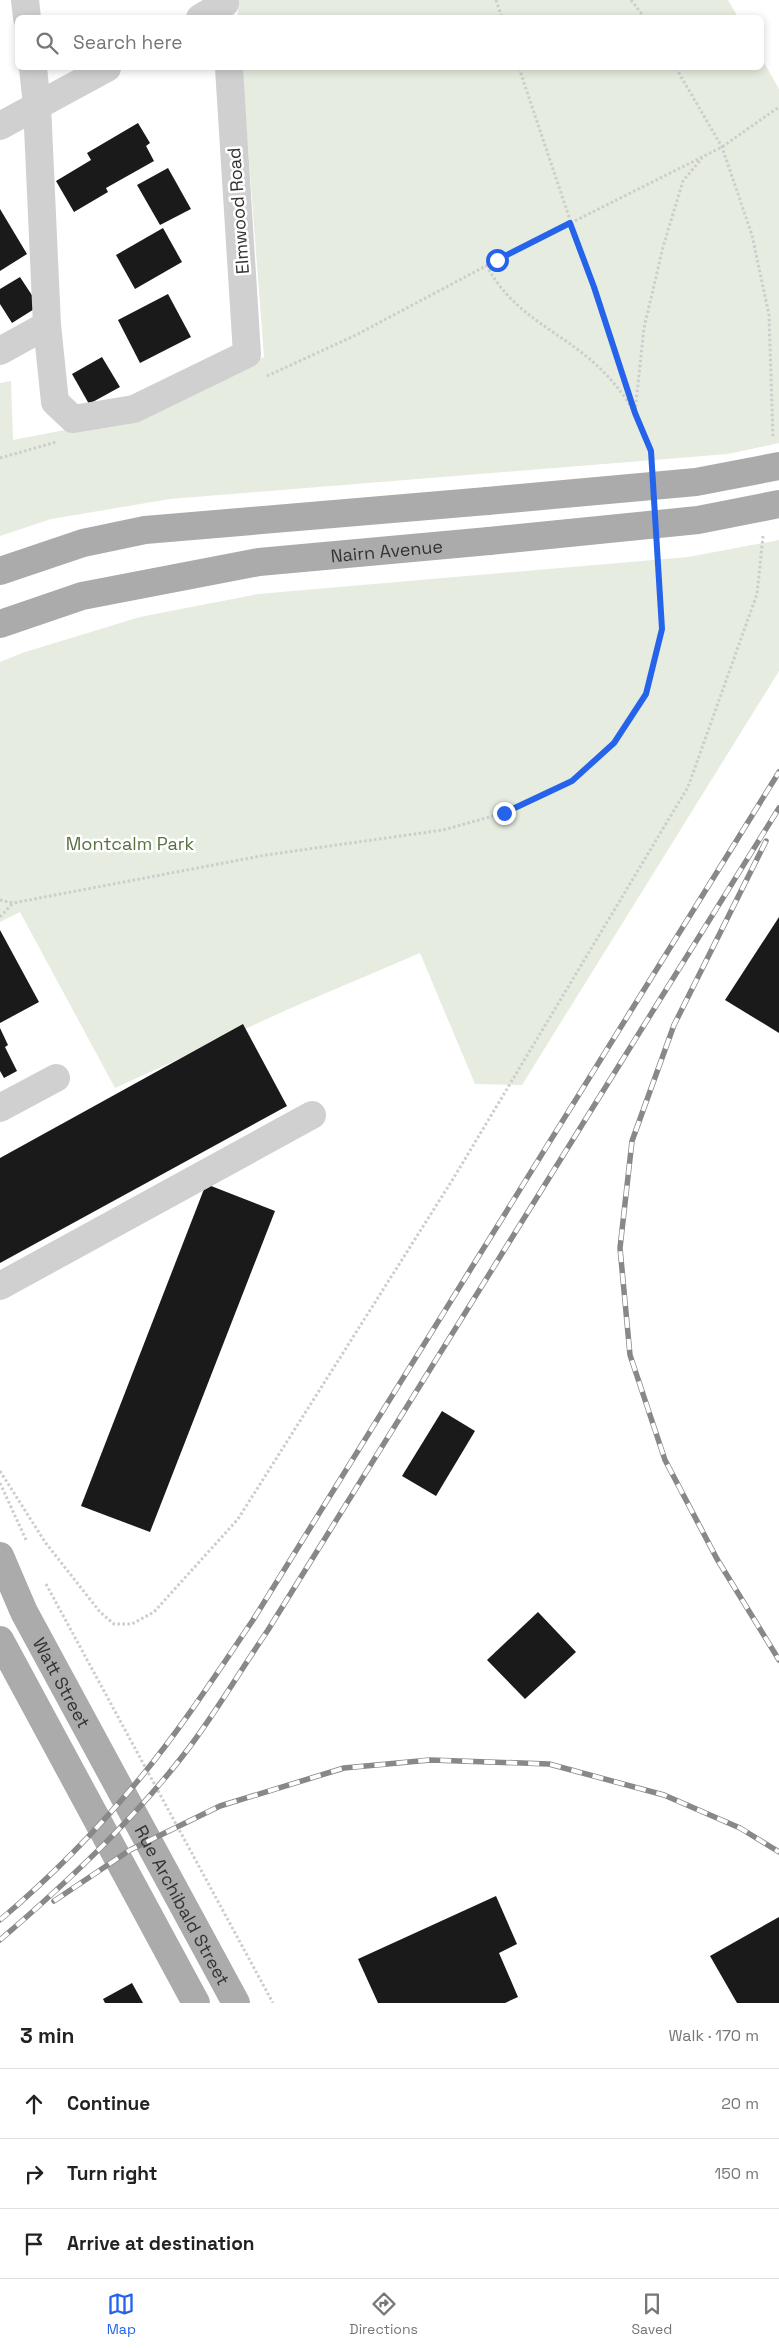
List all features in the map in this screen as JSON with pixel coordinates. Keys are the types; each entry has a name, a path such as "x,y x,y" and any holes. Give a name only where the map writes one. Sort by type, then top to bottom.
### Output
{"main road":[{"path":"0,571 83,543 145,530 696,482 776,456"},
{"name":"Nairn Avenue","path":"0,624 82,596 259,562 698,520 779,504"},
{"name":"Watt Street","path":"0,1556 24,1612 129,1806"},
{"name":"Watt Street","path":"0,1640 103,1831"},
{"name":"Rue Archibald Street","path":"129,1806 236,2003"},
{"name":"Rue Archibald Street","path":"103,1831 196,2003"}],"street":[{"path":"25,0 27,15"},
{"path":"207,15 226,7"},
{"path":"0,350 47,325 37,106 33,70"},
{"path":"0,126 103,70"},
{"name":"Elmwood Road","path":"47,325 55,402 73,418 134,409 247,354 230,70"},
{"path":"0,1108 56,1078"},
{"path":"0,1286 312,1115"}],"path":[{"path":"496,0 501,15"},
{"path":"631,0 643,15"},
{"path":"519,70 570,223 594,287 635,413 651,451 652,461"},
{"path":"677,70 722,147 752,235 769,315 776,456"},
{"path":"497,260 722,147 779,107"},
{"path":"635,413 644,328 662,247 683,181 704,156"},
{"path":"486,265 509,300 596,364 611,380 635,413"},
{"path":"0,1471 21,1501 45,1542 100,1612 114,1624 132,1624 154,1612 238,1520 453,1179 688,786 758,594 763,534"},
{"path":"0,900 13,903 266,855 443,830 504,813 572,781 614,743 646,694 662,629 657,550"},
{"path":"0,917 13,903"},
{"path":"0,1484 28,1544"},
{"path":"44,1579 273,2003"}],"green space":[{"path":"237,0 728,0 737,15 238,15"},
{"path":"764,63 779,89 779,443 728,454 170,499 51,519 0,536 0,383 11,381 13,440 132,417 264,357 242,70 764,70"},
{"name":"Montcalm Park","path":"779,540 779,671 522,1085 475,1084 420,953 291,1008 115,1088 20,912 0,922 0,662 25,652 140,617 258,594 688,557"}],"building":[{"path":"138,123 150,143 146,146 154,161 106,188 108,192 74,212 56,181 91,160 87,153"},
{"path":"168,168 191,209 160,225 137,185"},
{"path":"0,209 27,254 0,271"},
{"path":"163,228 182,262 135,289 116,255"},
{"path":"20,277 39,306 12,323 0,304 0,289"},
{"path":"168,294 191,337 140,363 118,320"},
{"path":"102,357 120,387 89,404 72,374"},
{"path":"779,917 779,1033 725,1000"},
{"path":"0,930 39,1002 0,1023"},
{"path":"243,1024 287,1106 0,1263 0,1158"},
{"path":"0,1028 8,1045 5,1047 17,1071 4,1078 0,1071"},
{"path":"206,1184 275,1211 150,1532 81,1506"},
{"path":"442,1411 475,1431 436,1496 402,1476"},
{"path":"538,1612 576,1652 525,1699 487,1660"},
{"path":"496,1896 517,1944 499,1953 518,1997 505,2003 378,2003 358,1959"},
{"path":"779,1917 779,2003 737,2003 710,1956"},
{"path":"132,1983 143,2003 105,2003 103,1999"}],"railway":[{"path":"0,1920 56,1869 125,1796 171,1739 199,1700 253,1620 779,772"},
{"path":"0,1940 49,1897 120,1828 164,1779 207,1723 268,1630 779,808"},
{"path":"766,841 674,1025 632,1141 620,1248 630,1355 665,1460 717,1559 779,1660"},
{"path":"54,1901 130,1850 220,1806 344,1768 430,1760 549,1764 664,1795 740,1828 779,1852"}],"route":[{"path":"497,260 570,223 594,287 635,413 651,451 662,629 646,694 614,743 572,781 504,813"}]}
